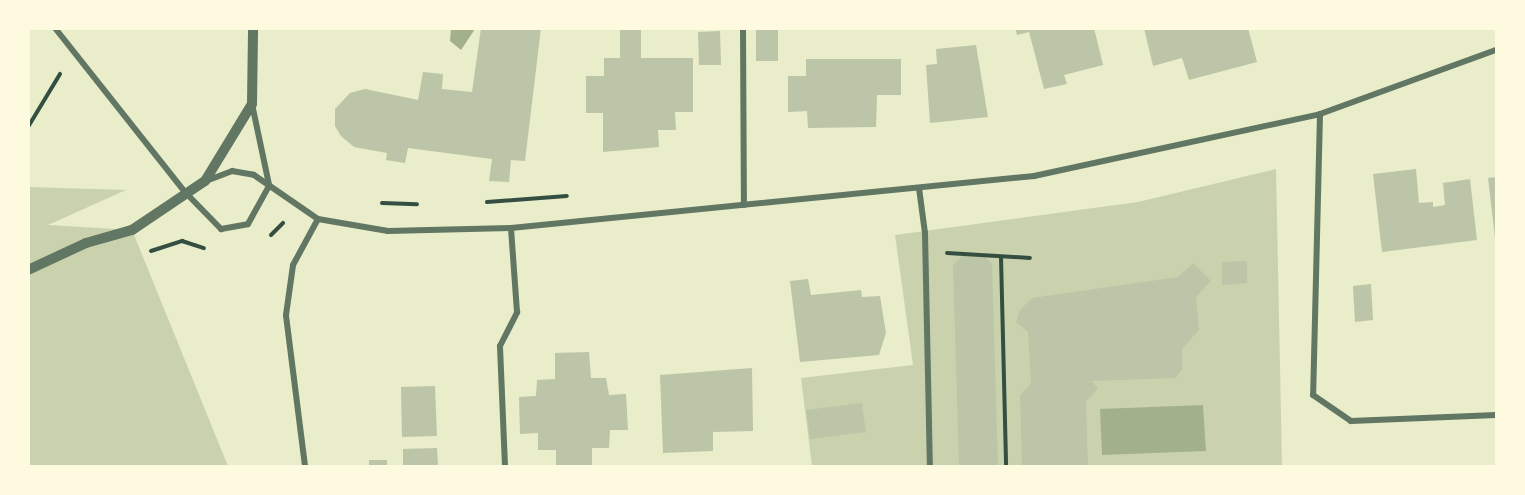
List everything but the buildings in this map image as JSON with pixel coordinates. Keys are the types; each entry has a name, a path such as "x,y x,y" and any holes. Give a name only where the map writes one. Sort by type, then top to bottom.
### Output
{"street":[{"path":"55,28 185,192 221,229 236,230 248,224 269,186 252,104 253,28"},
{"path":"743,28 744,205"},
{"path":"28,270 86,243 132,230 185,192 205,181 232,171 269,186 318,219 388,231 511,228 1034,176 1320,114 1497,50"},
{"path":"205,181 252,104"},
{"path":"1320,114 1313,395 1351,421 1497,416"},
{"path":"919,188 925,252 930,466"},
{"path":"305,466 286,315 293,266 318,219"},
{"path":"505,466 500,346 517,312 511,228"}],"path":[{"path":"28,127 72,52"},
{"path":"477,203 573,195"},
{"path":"376,203 421,204"},
{"path":"258,242 287,219"},
{"path":"148,252 182,241 217,249"},
{"path":"925,252 1030,258"},
{"path":"1001,257 1006,466"}],"shaded area":[{"path":"451,28 475,29 461,50 450,41"},
{"path":"1276,169 1282,466 812,466 801,378 913,365 895,235 1138,202"},
{"path":"29,187 126,190 48,225 132,230 228,466 29,466"},
{"path":"1203,405 1206,451 1102,455 1100,409"}]}
